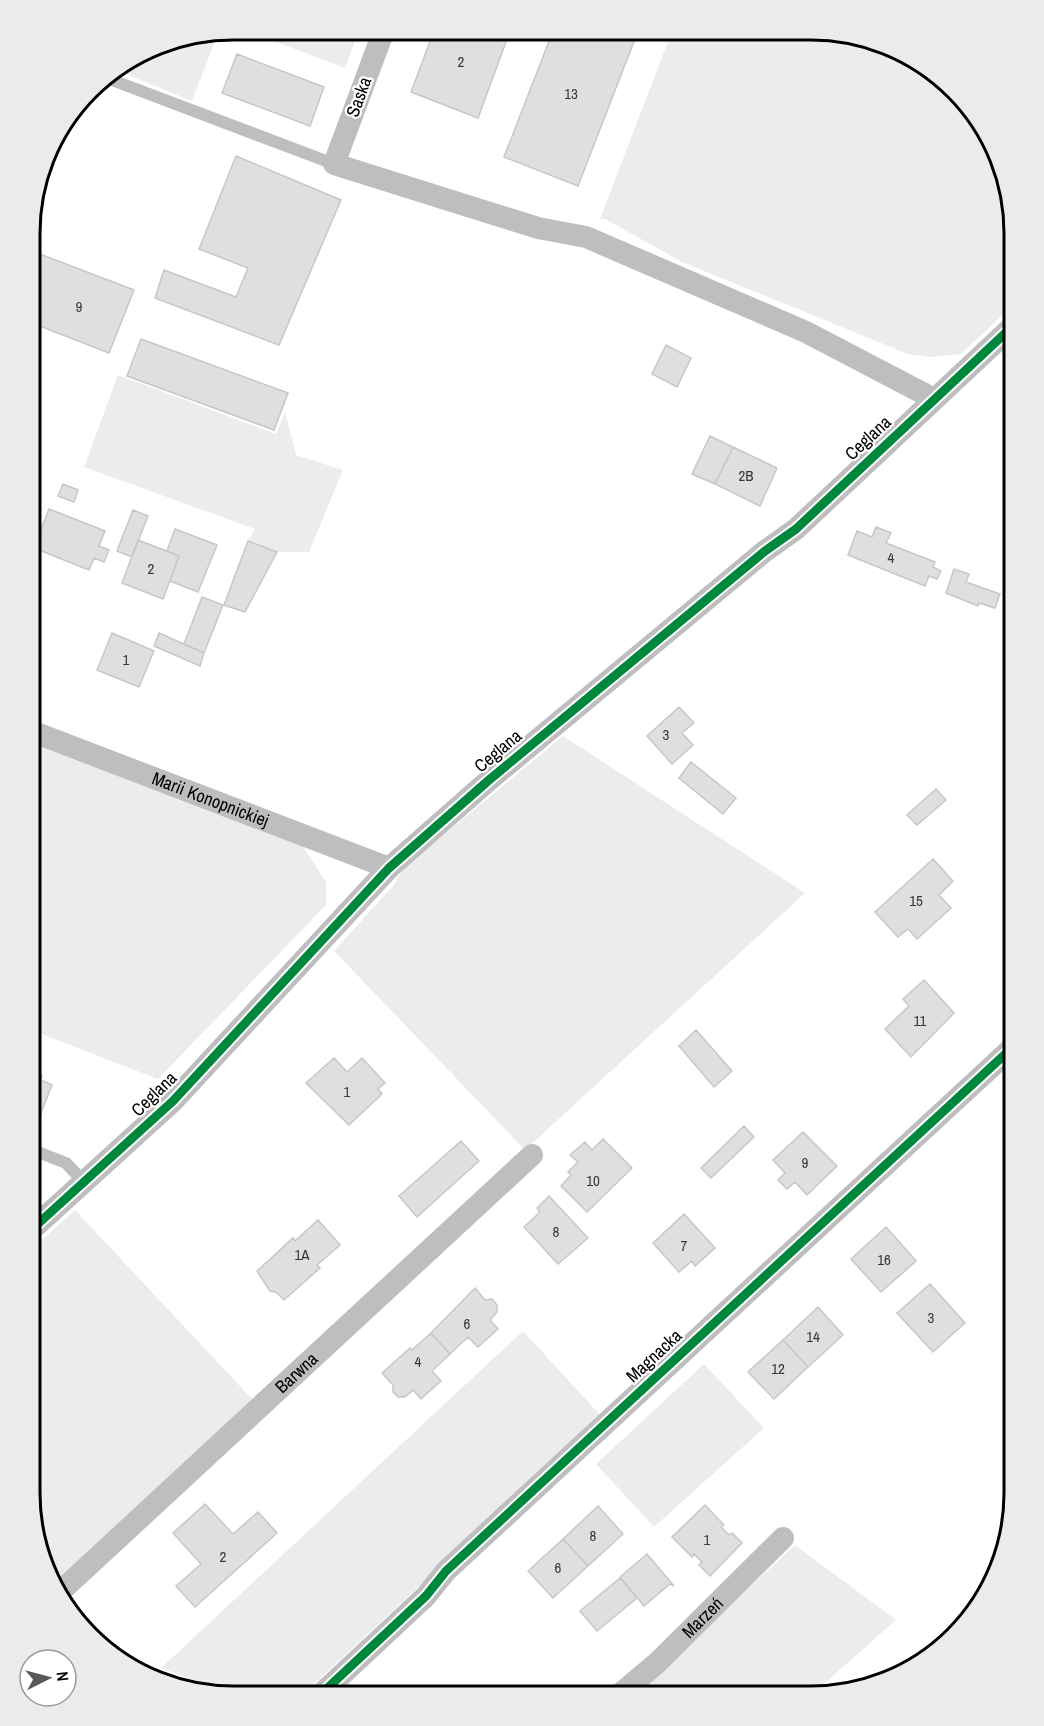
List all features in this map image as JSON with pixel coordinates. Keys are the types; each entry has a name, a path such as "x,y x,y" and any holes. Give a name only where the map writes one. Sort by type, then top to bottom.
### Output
{"street":[{"name":"Saska","path":"334,164 380,40"},
{"path":"334,164 538,228 586,237 806,332 934,399"},
{"name":"Ceglana","path":"40,1222 173,1101 388,868 489,780 765,551 796,529 1004,334"},
{"name":"Marii Konopnickiej","path":"40,734 388,868"},
{"name":"Magnacka","path":"330,1686 426,1596 446,1571 1003,1056"},
{"name":"Barwna","path":"65,1587 532,1155"},
{"name":"Marzeń","path":"630,1686 657,1663 783,1538"}],"lane":[{"path":"115,81 334,164"},
{"path":"40,1153 66,1163 84,1182"}],"shaded area":[{"path":"271,40 355,40 345,68"},
{"path":"669,40 811,40 861,47 885,55 928,80 964,116 978,137 989,159 1000,196 1004,233 1004,313 961,354 929,357 908,354 682,262 605,219 600,219"},
{"path":"215,41 192,101 125,74 148,60 171,51"},
{"path":"118,375 276,434 285,412 296,455 343,470 309,552 277,552 248,541 255,529 84,467"},
{"path":"563,736 805,893 525,1150 334,951 393,886 405,867"},
{"path":"40,743 297,837 326,882 326,905 158,1079 40,1033"},
{"path":"75,1210 253,1400 60,1578 44,1530 40,1493 40,1242"},
{"path":"523,1331 602,1417 312,1686 208,1684 161,1668"},
{"path":"704,1364 764,1428 654,1527 596,1464"},
{"path":"795,1545 896,1620 822,1685 644,1686"}],"building":[{"path":"431,40 507,40 478,118 411,92"},
{"path":"550,40 635,40 578,186 504,157"},
{"path":"237,54 324,87 310,126 222,93"},
{"path":"236,156 341,200 279,345 155,298 164,270 236,297 248,268 199,249"},
{"path":"40,254 134,290 109,353 40,326"},
{"path":"141,339 288,393 274,430 127,376"},
{"path":"666,345 691,358 677,387 652,374"},
{"path":"710,436 733,447 715,484 692,474"},
{"path":"733,447 777,468 760,506 715,484"},
{"path":"63,484 78,490 74,502 58,496"},
{"path":"49,509 105,531 99,546 109,550 104,562 94,558 89,570 40,550 40,532"},
{"path":"133,510 148,516 132,557 117,551"},
{"path":"876,527 891,533 886,543 935,562 933,567 941,571 937,579 929,576 925,586 848,555 857,531 872,537"},
{"path":"175,529 217,545 198,592 170,581 179,556 167,551"},
{"path":"138,540 179,556 163,599 122,583"},
{"path":"248,541 277,552 245,612 224,605"},
{"path":"954,569 969,574 966,582 1000,594 995,608 979,603 978,606 946,593"},
{"path":"202,597 223,605 204,653 184,644"},
{"path":"112,633 154,651 139,687 97,670"},
{"path":"159,633 204,653 200,666 154,646"},
{"path":"679,707 694,723 682,733 693,745 672,764 647,736"},
{"path":"691,762 736,798 723,814 679,778"},
{"path":"936,789 946,800 917,825 907,815"},
{"path":"933,859 953,881 939,895 951,908 917,939 908,929 898,937 875,912"},
{"path":"924,980 954,1013 911,1057 885,1029 909,1006 903,999"},
{"path":"696,1030 732,1071 714,1087 679,1046"},
{"path":"334,1058 347,1072 362,1058 385,1083 378,1089 382,1094 349,1125 306,1083"},
{"path":"40,1075 42,1076 41,1080 52,1085 40,1116"},
{"path":"744,1126 754,1137 711,1178 701,1168"},
{"path":"803,1132 837,1166 807,1195 795,1182 787,1189 778,1180 785,1173 773,1160"},
{"path":"603,1139 632,1168 587,1212 561,1186 571,1175 568,1172 578,1162 570,1155 585,1142 592,1150"},
{"path":"461,1141 479,1161 417,1217 399,1196"},
{"path":"549,1196 588,1238 558,1264 524,1227 540,1212 537,1208"},
{"path":"684,1214 715,1248 695,1266 692,1261 679,1272 653,1243"},
{"path":"318,1220 340,1245 317,1265 320,1268 284,1300 276,1292 270,1291 257,1271 293,1238 295,1241"},
{"path":"886,1227 916,1261 881,1292 851,1259"},
{"path":"930,1284 965,1323 933,1352 897,1313"},
{"path":"475,1288 485,1300 492,1299 497,1305 497,1312 490,1320 498,1329 478,1347 468,1337 450,1354 431,1333"},
{"path":"818,1307 843,1335 808,1367 783,1340"},
{"path":"431,1333 450,1354 432,1371 441,1381 421,1399 413,1390 405,1397 398,1397 393,1392 393,1385 382,1373"},
{"path":"783,1340 808,1367 774,1399 748,1372"},
{"path":"205,1504 233,1534 258,1512 277,1533 195,1607 176,1586 201,1564 173,1533"},
{"path":"705,1505 724,1525 721,1527 729,1535 732,1533 742,1543 710,1576 699,1565 702,1562 694,1554 692,1557 672,1537"},
{"path":"598,1506 623,1534 588,1566 563,1539"},
{"path":"563,1539 588,1566 553,1598 528,1571"},
{"path":"647,1554 674,1586 670,1584 644,1606 620,1577"},
{"path":"620,1578 637,1598 597,1631 580,1611"}],"cycle path":[{"path":"40,1222 173,1101 389,868 489,780 765,551 796,529 1004,334"},
{"path":"330,1686 426,1596 446,1571 1003,1056"}]}
